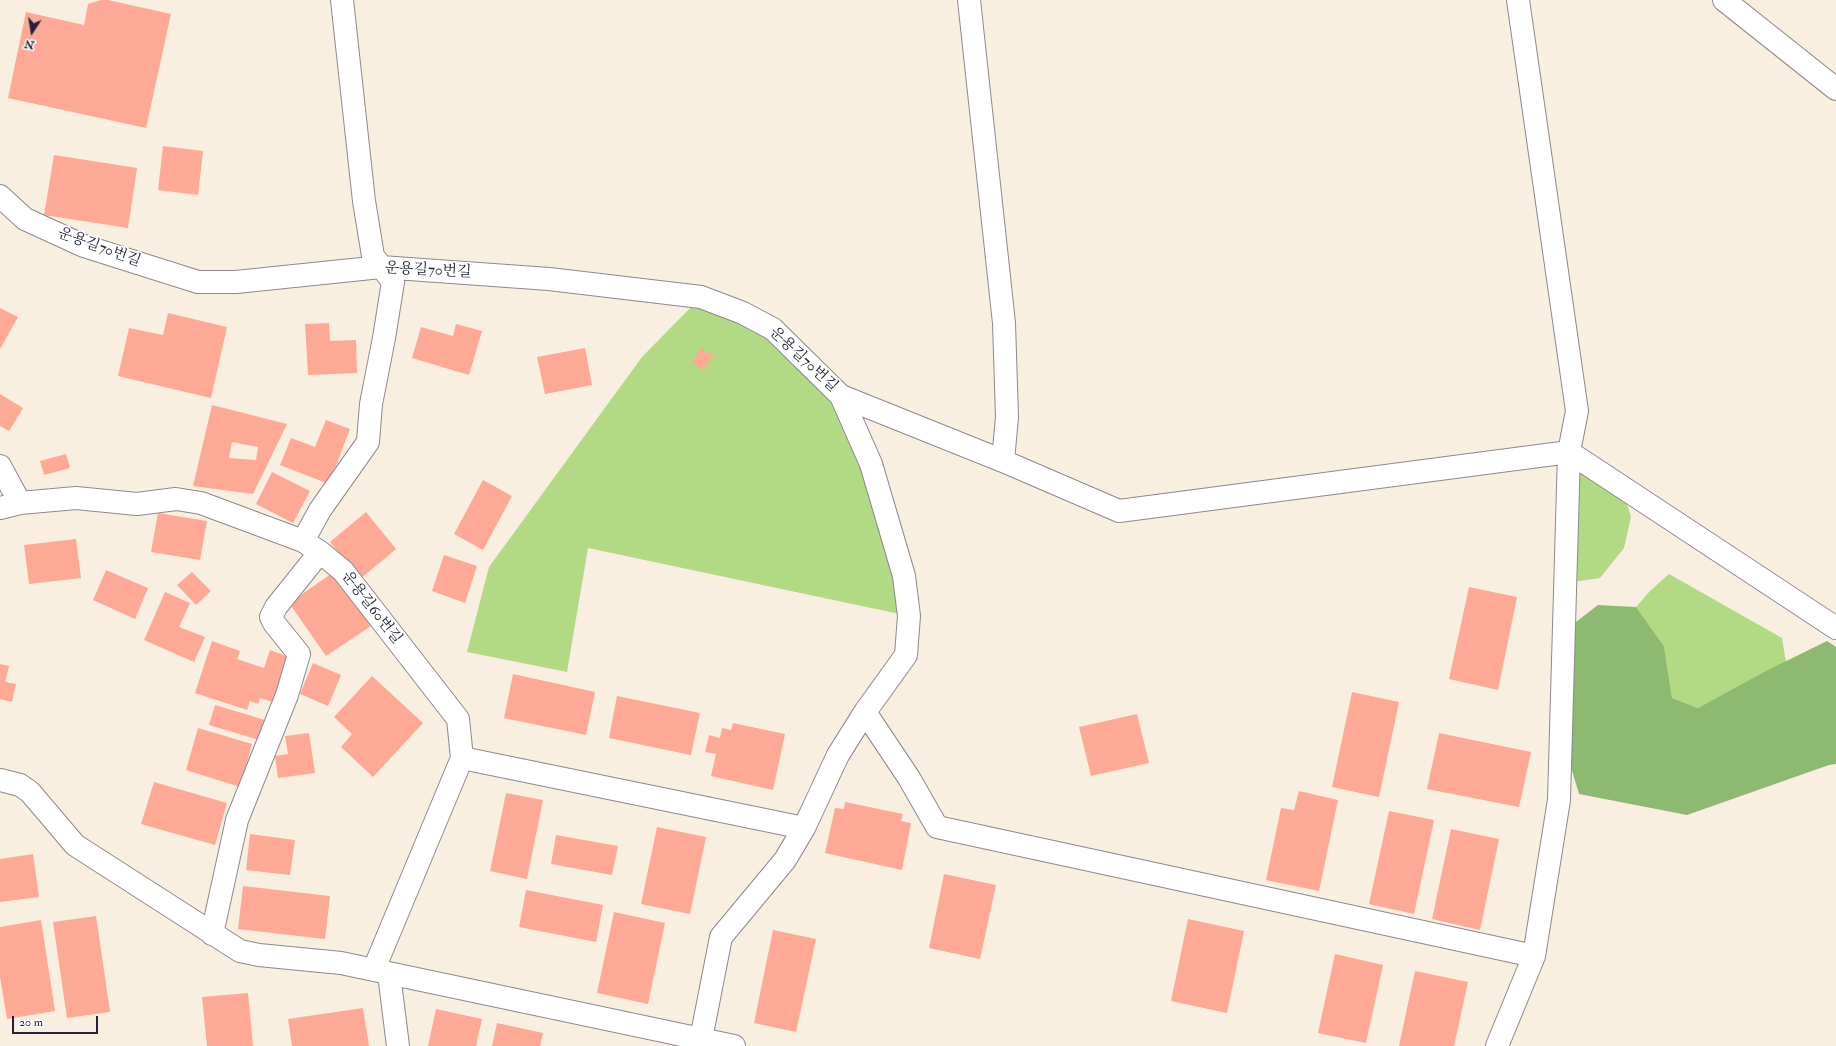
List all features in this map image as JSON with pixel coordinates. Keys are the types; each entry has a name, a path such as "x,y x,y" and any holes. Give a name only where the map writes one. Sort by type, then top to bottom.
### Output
{"street":[{"path":"212,934 237,820 287,695 299,654 274,623 271,617 311,547 320,510 368,442 371,404 393,282 373,256 364,200 342,0"},
{"path":"969,0 1004,323 1007,417 1003,461"},
{"path":"1496,1046 1534,956 1559,800 1568,452 1577,411 1518,0"},
{"path":"1724,0 1836,89"},
{"name":"운용길70번길","path":"0,196 25,219 84,246 198,282 236,282 381,267 549,279 701,297 743,313 773,329 841,396"},
{"path":"841,396 1003,461 1119,511 1568,452 1836,628"},
{"path":"701,1039 721,937 785,860 804,828 838,755 865,712 906,655 909,616 904,576 871,464 841,396"},
{"path":"0,466 10,505"},
{"name":"운용길60번길","path":"10,505 76,498 137,504 176,499 201,503 311,547 343,571 458,719 462,758 381,971"},
{"path":"865,712 909,778 937,827 1534,956"},
{"path":"462,758 804,828"},
{"path":"0,780 20,785 30,792 75,845 240,951 259,955 341,962 734,1046"},
{"path":"381,971 398,1046"}],"green space":[{"path":"701,297 743,313 841,396 909,616 588,548 567,672 467,652 489,567 642,357"},
{"path":"1585,473 1626,501 1631,517 1624,548 1600,578 1573,582 1575,474"},
{"path":"1669,574 1782,638 1786,662 1698,708 1672,698 1664,646 1636,607 1650,591"},
{"path":"1598,605 1636,607 1664,646 1672,698 1698,708 1768,670 1827,641 1836,647 1836,764 1829,765 1687,815 1579,794 1569,760 1572,625"}],"building":[{"path":"101,0 108,0 171,14 146,128 8,98 26,12 84,25 88,4"},
{"path":"163,146 203,151 198,195 158,190"},
{"path":"54,155 137,168 128,228 44,215"},
{"path":"0,308 18,317 0,349"},
{"path":"168,313 227,327 211,398 118,376 129,328 163,335"},
{"path":"329,323 330,341 356,340 357,373 308,375 305,324"},
{"path":"456,324 482,331 469,375 412,358 421,327 453,336"},
{"path":"585,348 592,385 545,394 537,357"},
{"path":"701,348 713,356 703,370 692,363"},
{"path":"0,394 23,408 9,431 0,426"},
{"path":"212,405 287,424 253,494 193,486","holes":["232,442 258,447 256,460 229,458"]},
{"path":"326,420 350,429 329,484 280,465 291,438 315,447"},
{"path":"66,454 70,468 44,475 40,461"},
{"path":"272,472 310,491 293,523 256,504"},
{"path":"483,480 512,496 483,550 454,534"},
{"path":"366,512 396,549 360,579 330,542"},
{"path":"158,513 207,521 200,560 151,552"},
{"path":"76,539 81,578 29,584 24,545"},
{"path":"444,555 477,566 465,603 432,591"},
{"path":"106,570 148,588 135,619 93,600"},
{"path":"192,572 211,591 196,605 177,585"},
{"path":"334,572 371,626 326,656 289,603"},
{"path":"1469,587 1517,597 1498,690 1449,679"},
{"path":"165,592 190,603 179,627 205,637 194,662 144,640"},
{"path":"212,641 240,651 237,659 264,668 270,650 289,657 273,702 260,698 258,704 250,701 247,710 195,693"},
{"path":"313,663 341,675 328,706 300,694"},
{"path":"0,664 9,666 5,682 16,684 12,702 0,699"},
{"path":"513,674 595,692 586,735 504,718"},
{"path":"372,676 423,723 373,777 341,747 352,734 334,717"},
{"path":"1352,692 1399,702 1379,797 1332,787"},
{"path":"617,696 700,713 691,755 609,738"},
{"path":"215,705 265,720 259,740 209,725"},
{"path":"1137,714 1149,763 1091,776 1079,727"},
{"path":"733,723 785,734 773,790 711,776 716,754 705,752 709,735 720,738 722,728 731,730"},
{"path":"198,728 252,744 240,787 186,770"},
{"path":"309,733 315,773 278,778 275,756 288,754 285,736"},
{"path":"1439,733 1531,752 1519,807 1427,789"},
{"path":"154,782 227,803 215,845 141,824"},
{"path":"1299,791 1338,800 1319,891 1266,880 1281,808 1294,810"},
{"path":"506,793 543,800 527,879 490,871"},
{"path":"845,802 903,814 901,821 911,823 902,870 825,853 835,808 844,809"},
{"path":"1389,811 1434,820 1414,914 1369,904"},
{"path":"657,827 706,837 690,914 641,904"},
{"path":"1451,829 1499,839 1480,930 1432,919"},
{"path":"250,834 295,840 290,875 246,870"},
{"path":"556,835 618,846 612,875 551,864"},
{"path":"33,854 39,897 0,902 0,859"},
{"path":"944,874 996,885 980,959 929,948"},
{"path":"243,886 330,896 325,939 238,929"},
{"path":"526,890 603,905 596,942 519,927"},
{"path":"614,912 665,923 648,1004 597,993"},
{"path":"96,916 110,1012 67,1018 53,922"},
{"path":"1188,919 1244,931 1227,1013 1171,1001"},
{"path":"41,920 55,1011 7,1019 0,977 0,927"},
{"path":"773,930 816,939 796,1032 754,1023"},
{"path":"1335,954 1383,965 1366,1043 1318,1033"},
{"path":"1415,971 1468,982 1454,1046 1399,1046"},
{"path":"248,993 253,1046 207,1046 202,997"},
{"path":"363,1008 369,1046 292,1046 288,1019"},
{"path":"436,1009 482,1019 476,1046 428,1046"},
{"path":"497,1023 543,1033 540,1046 492,1046"}]}
